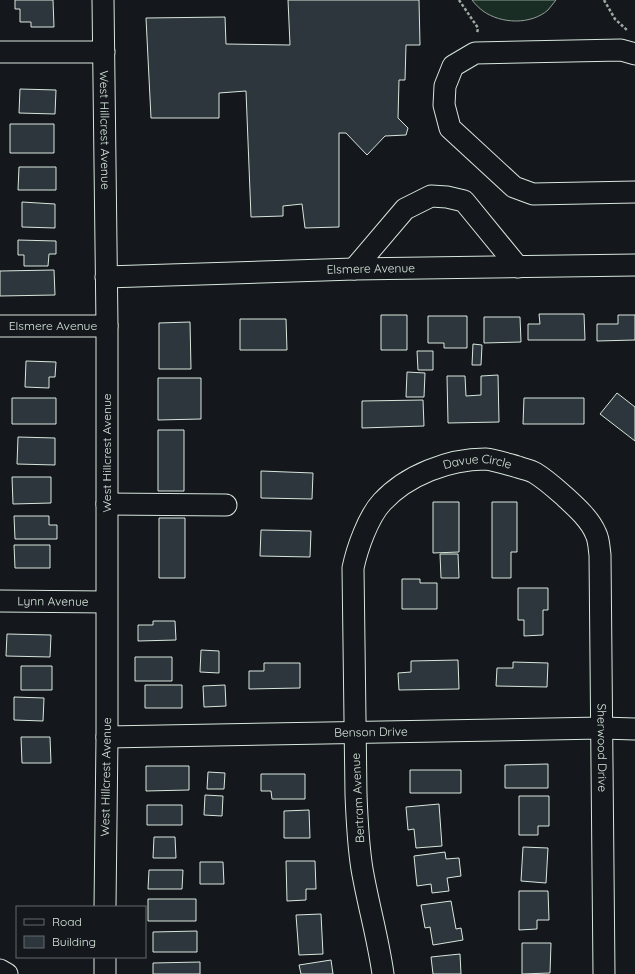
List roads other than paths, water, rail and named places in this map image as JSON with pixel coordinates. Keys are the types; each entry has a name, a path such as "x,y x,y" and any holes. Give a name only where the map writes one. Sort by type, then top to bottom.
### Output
{"street":[{"name":"West Hillcrest Avenue","path":"103,0 107,326 107,737 105,906"},
{"path":"635,54 622,50 475,53 453,66 445,86 444,105 450,128 514,187 533,194 635,192"},
{"path":"0,52 104,52"},
{"path":"354,269 406,209 431,196 447,197 464,201 518,266"},
{"name":"Elsmere Avenue","path":"106,277 354,269 635,265"},
{"name":"Elsmere Avenue","path":"0,326 107,326"},
{"name":"Davue Circle","path":"366,527 381,503 397,488 412,479 432,469 464,461 486,459 533,472 549,482 573,504 591,524"},
{"path":"107,504 226,505"},
{"name":"Sherwood Drive","path":"591,524 597,535 600,555 604,974"},
{"name":"Bertram Avenue","path":"366,527 356,554 353,568 356,795 362,868 380,951 383,974"},
{"name":"Lynn Avenue","path":"0,601 106,602"},
{"name":"Benson Drive","path":"107,737 602,728 635,729"},
{"path":"105,958 105,974"},
{"path":"0,970 6,974"}]}
